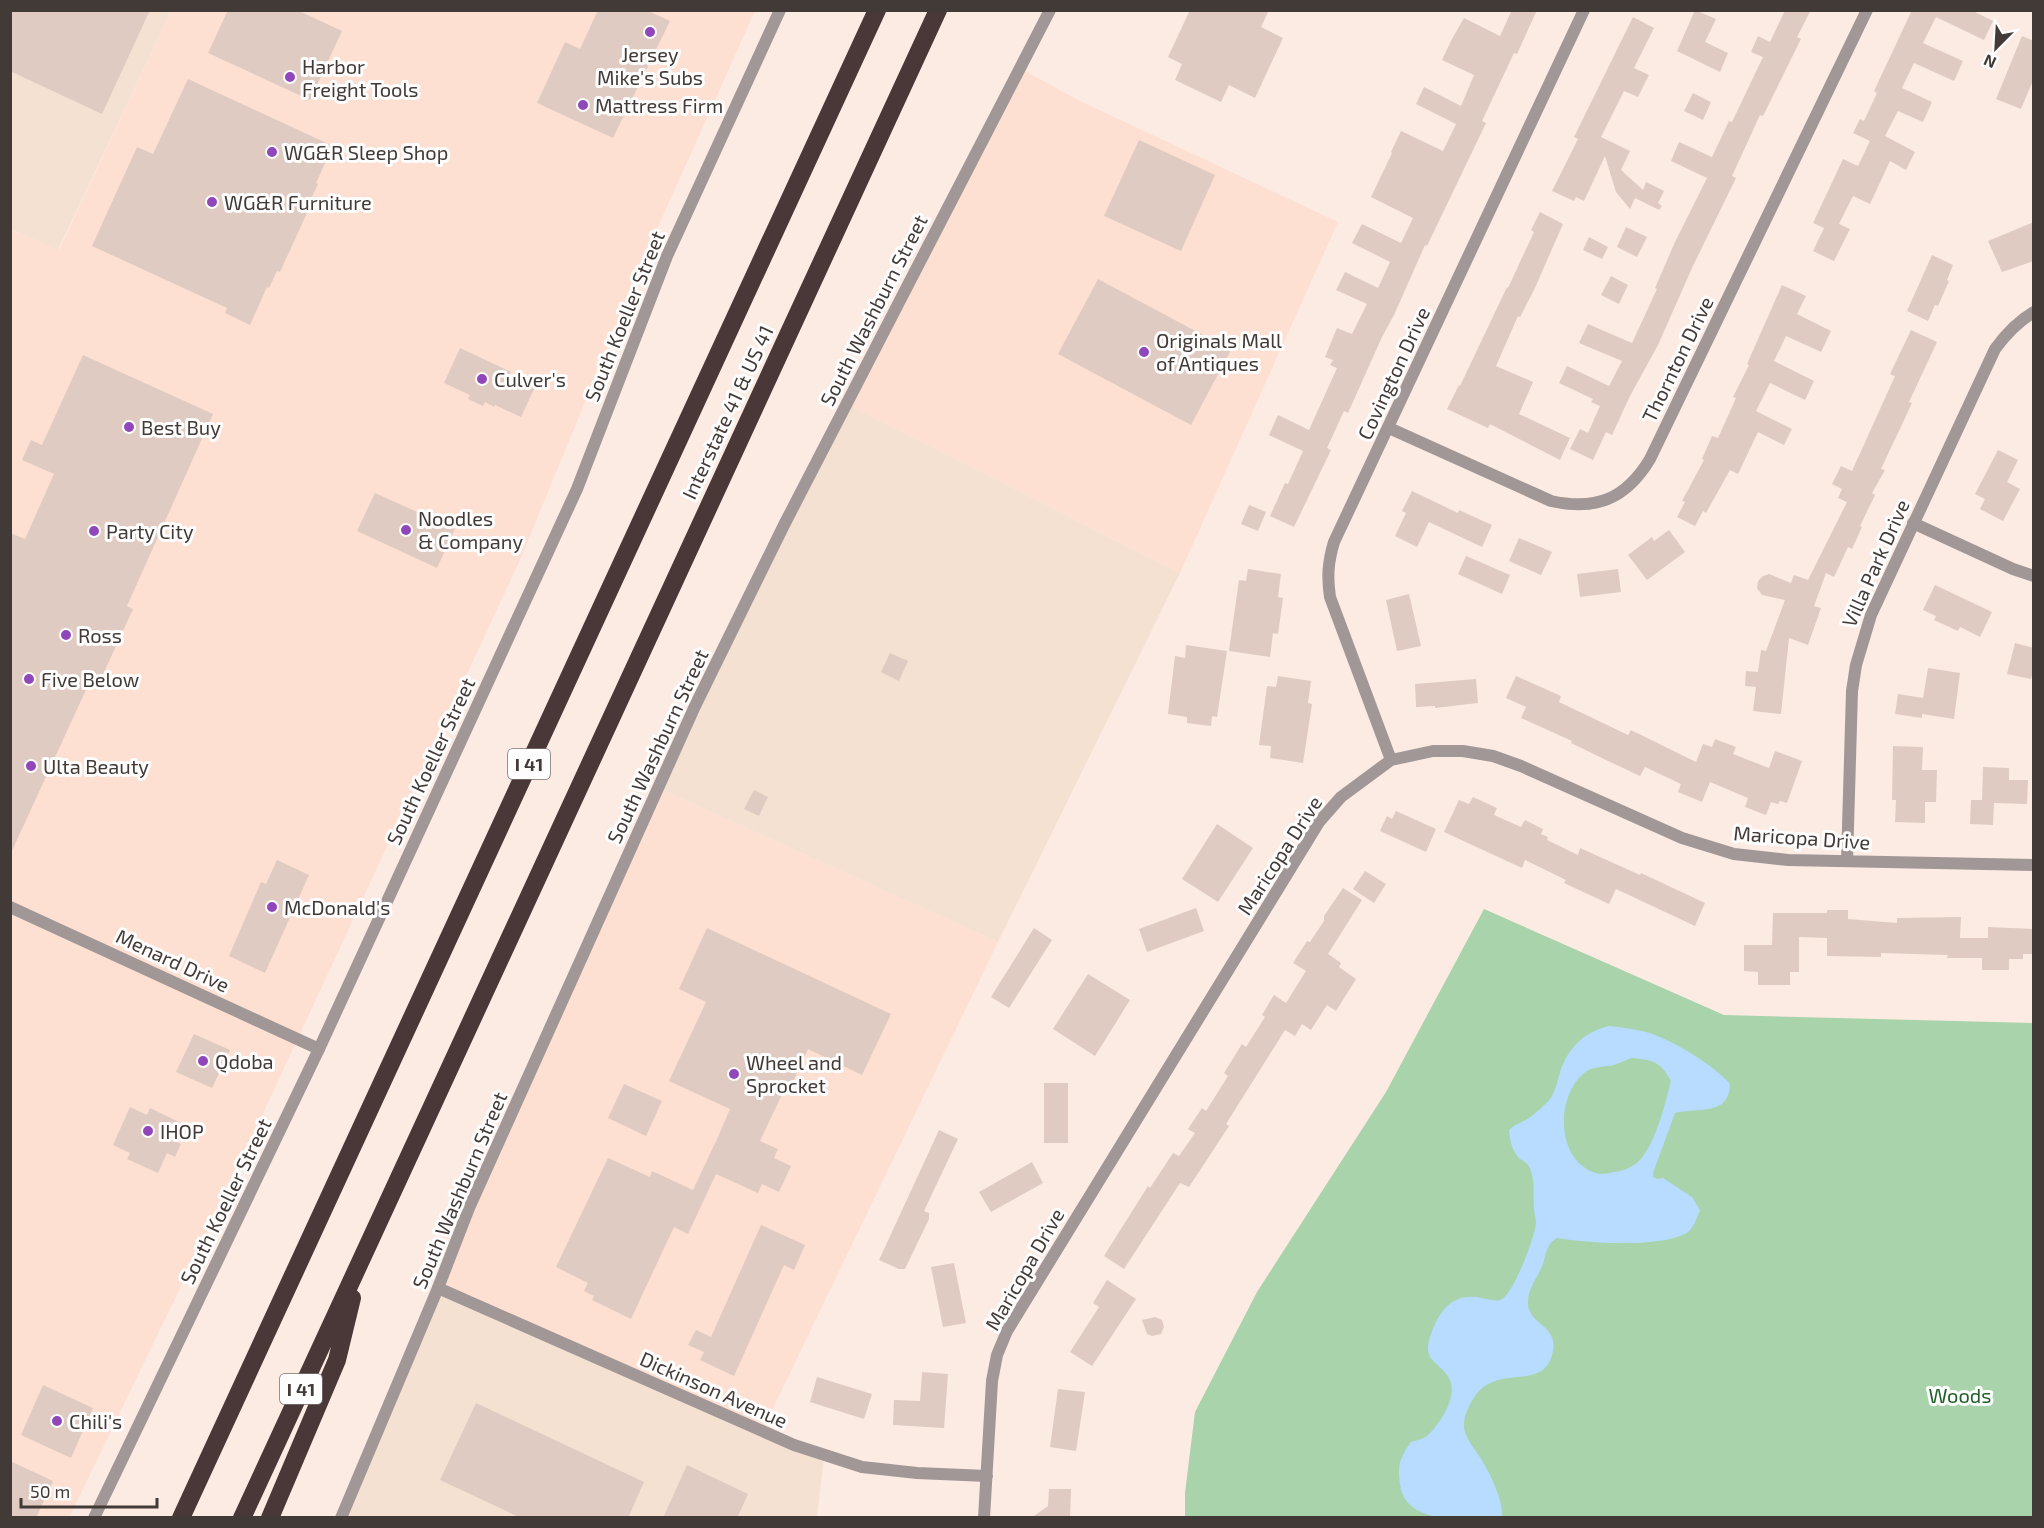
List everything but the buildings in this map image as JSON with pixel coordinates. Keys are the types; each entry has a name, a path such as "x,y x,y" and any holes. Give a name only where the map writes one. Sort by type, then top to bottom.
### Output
{"highway":[{"name":"I 41","path":"181,1518 877,10"},
{"name":"Interstate 41 & US 41","path":"360,1261 938,10"},
{"name":"I 41","path":"242,1518 360,1261"},
{"path":"270,1518 337,1360 360,1261"}],"street":[{"name":"South Koeller Street","path":"94,1518 319,1049 577,489 667,256 780,10"},
{"name":"South Washburn Street","path":"341,1518 438,1288 469,1208 695,706 784,525 1050,10"},
{"name":"Covington Drive","path":"1391,760 1330,597 1328,562 1334,542 1584,10"},
{"name":"Thornton Drive","path":"1389,428 1551,501 1571,506 1586,505 1606,501 1624,491 1640,477 1650,459 1867,10"},
{"name":"Villa Park Drive","path":"1847,861 1850,717 1856,665 1871,615 1995,349 2017,323 2034,312"},
{"path":"1913,523 2013,569 2034,576"},
{"name":"Maricopa Drive","path":"984,1518 992,1381 997,1355 1007,1331 1319,822 1341,797 1391,760 1433,751 1463,750 1493,756 1521,766 1682,838 1707,847 1761,858 2034,865"},
{"name":"Menard Drive","path":"10,907 319,1049"},
{"name":"Dickinson Avenue","path":"438,1288 794,1445 824,1456 862,1467 917,1473 987,1476"}],"shaded area":[{"path":"11,11 171,11 58,250 11,229"},
{"path":"171,11 755,11 648,249 520,560 228,1189 69,1518 10,1517 10,229 59,250"},
{"path":"1020,68 1078,100 1338,222 1180,573 847,404"},
{"path":"847,404 1180,573 998,942 658,788"},
{"path":"658,788 998,942 762,1431 438,1288"},
{"path":"438,1288 824,1456 817,1517 341,1518"}],"green space":[{"name":"Woods","path":"1484,909 1724,1015 2033,1023 2033,1517 1185,1518 1185,1493 1195,1412 1257,1292 1386,1092"}],"water":[{"path":"1609,1026 1656,1035 1703,1061 1730,1084 1724,1102 1718,1106 1675,1113 1653,1173 1653,1177 1663,1178 1692,1197 1700,1210 1691,1229 1685,1234 1672,1238 1622,1243 1557,1238 1551,1243 1528,1297 1529,1310 1552,1337 1554,1345 1547,1366 1538,1373 1492,1382 1481,1389 1464,1419 1467,1438 1483,1462 1496,1489 1501,1503 1502,1517 1457,1519 1426,1514 1414,1508 1405,1498 1400,1484 1399,1467 1411,1442 1428,1435 1443,1417 1452,1393 1449,1378 1428,1352 1430,1337 1441,1313 1452,1302 1468,1297 1500,1300 1517,1278 1528,1252 1536,1223 1532,1173 1528,1165 1515,1153 1509,1130 1531,1116 1548,1101 1555,1090 1563,1063 1572,1048 1592,1032","holes":["1631,1058 1659,1065 1671,1081 1659,1123 1650,1144 1637,1163 1621,1171 1596,1173 1583,1166 1573,1156 1567,1142 1564,1128 1568,1097 1575,1084 1587,1071 1614,1065"]}],"place":[{"name":"Jersey Mike's Subs","path":"650,32"},
{"name":"Harbor Freight Tools","path":"290,77"},
{"name":"Mattress Firm","path":"583,105"},
{"name":"WG&R Sleep Shop","path":"272,152"},
{"name":"WG&R Furniture","path":"212,202"},
{"name":"Originals Mall of Antiques","path":"1144,352"},
{"name":"Culver's","path":"482,379"},
{"name":"Best Buy","path":"129,427"},
{"name":"Noodles & Company","path":"406,530"},
{"name":"Party City","path":"94,531"},
{"name":"Ross","path":"66,635"},
{"name":"Five Below","path":"29,679"},
{"name":"Ulta Beauty","path":"31,766"},
{"name":"McDonald's","path":"272,907"},
{"name":"Qdoba","path":"203,1061"},
{"name":"Wheel and Sprocket","path":"734,1074"},
{"name":"IHOP","path":"148,1131"},
{"name":"Chili's","path":"57,1421"}]}
